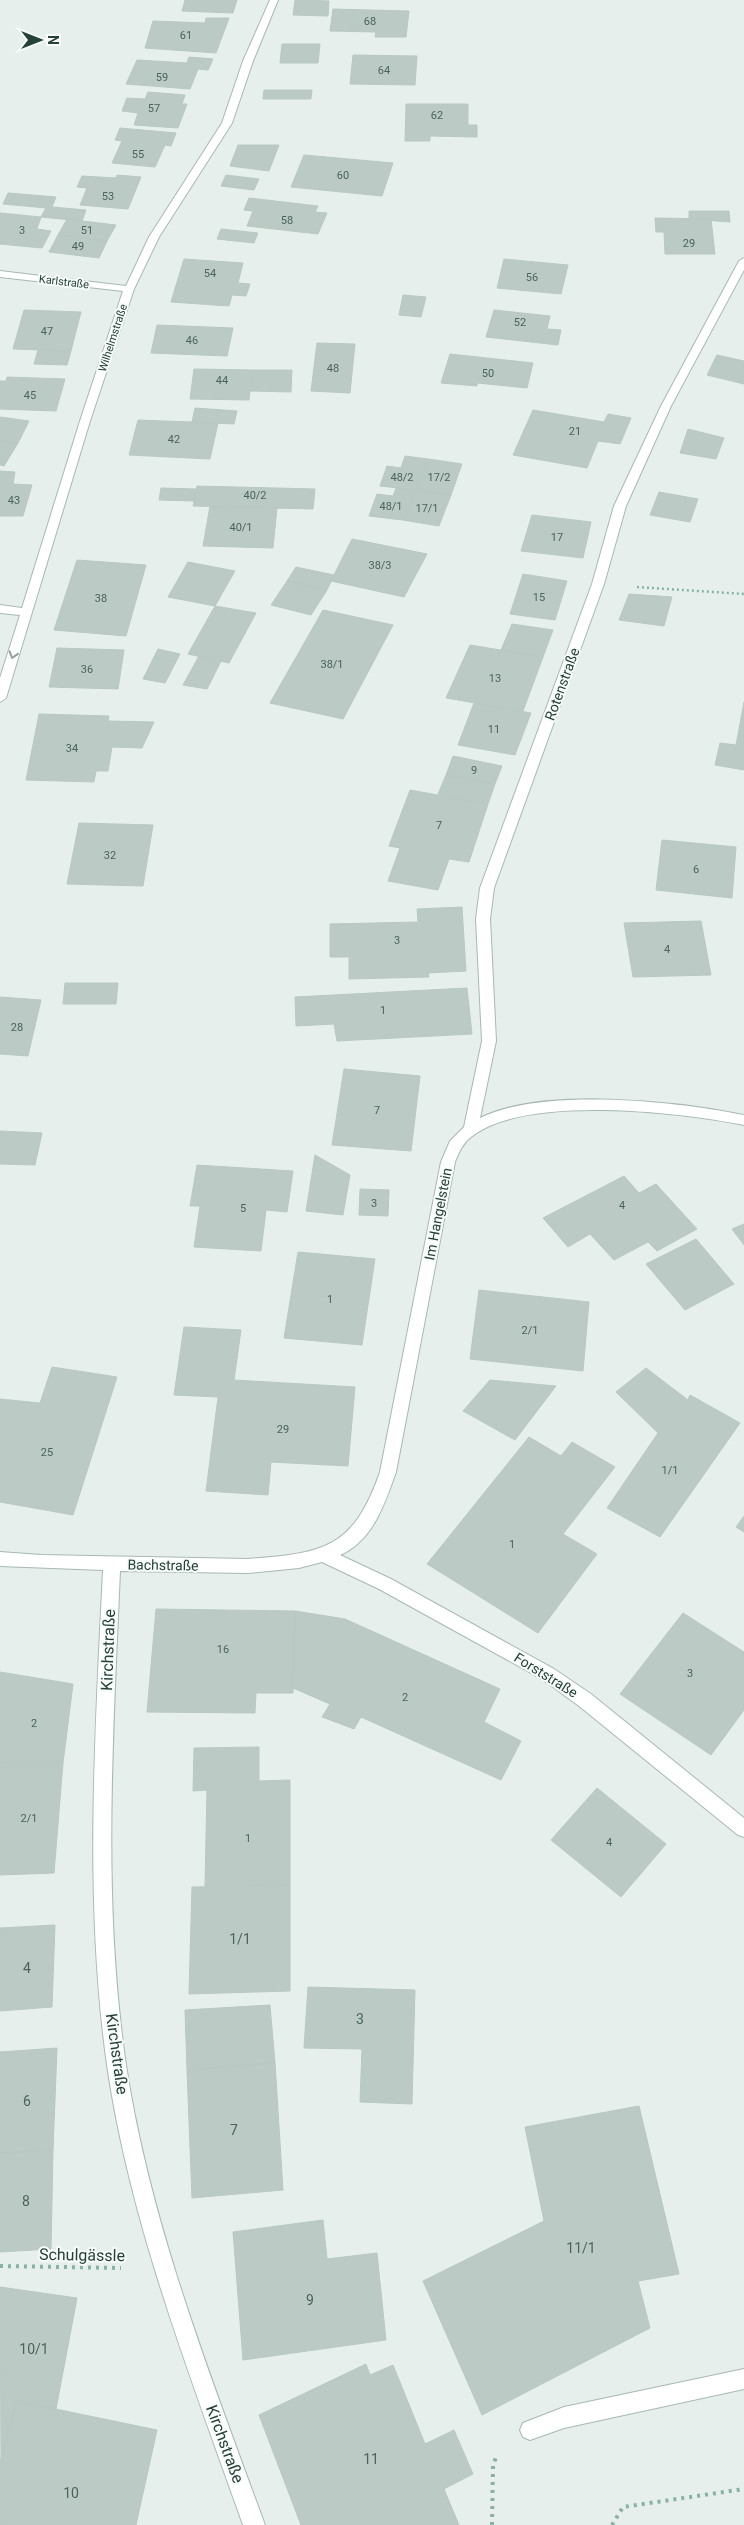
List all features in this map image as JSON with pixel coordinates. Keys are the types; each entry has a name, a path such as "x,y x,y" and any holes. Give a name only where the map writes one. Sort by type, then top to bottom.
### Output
{"street":[{"name":"Wilhelmstraße","path":"0,698 84,421 129,289 154,237 227,123 248,61 274,0"},
{"name":"Rotenstraße","path":"470,1130 489,1042 483,919 487,888 598,584 620,506 651,437 744,261"},
{"name":"Karlstraße","path":"0,274 129,289"},
{"path":"0,609 26,612"},
{"name":"Im Hangelstein","path":"325,1556 356,1534 370,1518 380,1498 388,1472 448,1162 459,1140 470,1130 507,1115 537,1110 614,1105 682,1109 744,1120"},
{"name":"Bachstraße","path":"0,1559 112,1564 248,1566 285,1563 325,1556"},
{"name":"Forststraße","path":"325,1556 385,1584 548,1674 585,1700 744,1829"},
{"name":"Kirchstraße","path":"112,1564 102,1851 106,1955 117,2064 141,2185 164,2267 254,2525"},
{"path":"530,2430 544,2422 562,2417 620,2407 744,2379"}],"path":[{"path":"598,584 744,594"},
{"name":"Schulgässle","path":"0,2266 164,2267"},
{"path":"492,2525 496,2455 500,2449 530,2430"},
{"path":"612,2525 623,2507 744,2489"}],"building":[{"path":"185,0 237,0 233,13 182,11"},
{"path":"295,0 329,1 328,16 293,15"},
{"path":"333,9 409,11 406,37 375,37 376,32 330,31"},
{"path":"206,18 229,18 216,53 145,48 153,21 205,23"},
{"path":"282,44 320,44 318,63 280,63"},
{"path":"353,55 417,56 415,85 350,84"},
{"path":"189,57 213,59 208,70 198,69 190,89 126,84 137,60 187,63"},
{"path":"264,90 312,90 311,99 263,99"},
{"path":"148,92 185,95 182,104 187,104 178,128 134,125 138,113 122,111 127,98 145,99"},
{"path":"406,104 468,104 468,125 477,125 477,137 430,136 430,141 405,141"},
{"path":"120,128 176,133 171,146 165,145 155,167 112,163 122,141 115,140"},
{"path":"238,145 279,145 269,171 230,166"},
{"path":"304,155 393,163 382,196 291,187"},
{"path":"117,175 141,177 128,209 80,205 87,188 77,187 82,176 116,178"},
{"path":"226,175 259,179 254,190 221,186"},
{"path":"8,193 56,197 52,207 86,210 82,221 41,217 46,208 3,204"},
{"path":"249,198 318,206 315,212 327,213 318,234 247,226 253,211 244,210"},
{"path":"689,211 729,211 730,222 689,219"},
{"path":"0,213 41,217 37,229 51,231 42,248 0,244"},
{"path":"655,218 711,219 715,254 665,254 664,232 656,232"},
{"path":"67,219 116,225 107,241 58,235"},
{"path":"221,229 258,233 254,243 217,239"},
{"path":"58,235 107,241 99,258 49,252"},
{"path":"184,259 243,263 238,283 250,284 246,296 232,295 229,306 171,302"},
{"path":"504,259 568,265 561,294 497,288"},
{"path":"403,295 426,297 421,317 399,315"},
{"path":"24,310 81,312 71,351 13,349"},
{"path":"494,310 550,316 547,329 561,330 558,345 486,337"},
{"path":"157,325 233,328 227,356 151,353"},
{"path":"317,343 355,344 350,393 311,391"},
{"path":"38,350 71,351 67,365 34,364"},
{"path":"450,354 533,363 527,388 477,383 477,386 441,383"},
{"path":"717,355 744,361 744,384 707,375"},
{"path":"194,369 252,370 249,400 190,399"},
{"path":"252,370 292,370 291,392 250,391"},
{"path":"7,377 65,379 56,411 0,409 0,381 6,381"},
{"path":"195,408 237,411 234,424 192,422"},
{"path":"533,410 604,422 608,414 631,418 620,444 598,441 587,468 513,455"},
{"path":"0,417 29,421 18,443 0,441"},
{"path":"138,420 218,423 210,459 129,455"},
{"path":"688,429 724,438 716,459 680,453"},
{"path":"0,441 18,443 4,466 0,465"},
{"path":"405,456 428,459 416,490 380,486 387,466 401,468"},
{"path":"428,459 462,464 451,495 416,490"},
{"path":"0,471 15,472 13,484 32,485 23,516 0,516"},
{"path":"197,486 315,489 313,509 193,506"},
{"path":"161,488 196,489 194,501 159,500"},
{"path":"396,488 416,490 403,520 369,516 377,494 393,496"},
{"path":"416,490 451,495 439,526 403,520"},
{"path":"659,492 698,499 690,522 650,515"},
{"path":"210,506 277,508 273,548 203,546"},
{"path":"532,515 591,522 583,558 521,551"},
{"path":"352,539 427,554 404,597 331,581"},
{"path":"77,560 146,565 126,636 54,630"},
{"path":"188,562 235,571 215,606 168,597"},
{"path":"296,567 334,575 327,590 287,581"},
{"path":"523,574 567,581 555,620 510,614"},
{"path":"287,581 327,590 311,615 271,605"},
{"path":"629,594 672,597 664,626 619,620"},
{"path":"215,606 256,613 229,663 188,654"},
{"path":"323,610 393,625 343,719 270,703"},
{"path":"512,624 553,630 543,657 501,650"},
{"path":"470,645 543,657 523,711 446,698"},
{"path":"57,648 124,650 118,689 49,687"},
{"path":"158,649 180,654 165,683 143,679"},
{"path":"199,656 221,661 207,689 183,685"},
{"path":"744,702 744,770 715,765 720,743 736,745"},
{"path":"474,703 531,713 515,755 458,745"},
{"path":"39,714 109,716 108,721 154,722 142,748 112,747 108,771 96,771 94,782 26,780"},
{"path":"453,756 502,766 495,784 446,775"},
{"path":"446,775 495,784 488,804 438,794"},
{"path":"410,790 488,804 469,862 449,859 438,890 388,881 400,848 389,846"},
{"path":"79,823 153,825 143,886 67,884"},
{"path":"662,840 736,847 732,898 656,890"},
{"path":"462,907 466,971 428,973 429,977 349,979 349,957 330,957 330,924 418,922 417,909"},
{"path":"701,921 711,975 633,977 624,923"},
{"path":"65,983 118,983 116,1004 63,1004"},
{"path":"467,988 472,1034 337,1041 334,1024 296,1026 295,997"},
{"path":"0,997 41,1000 28,1056 0,1054"},
{"path":"344,1069 420,1076 411,1151 332,1145"},
{"path":"0,1131 42,1133 35,1165 0,1164"},
{"path":"315,1155 350,1175 343,1215 306,1211"},
{"path":"197,1165 293,1171 287,1212 266,1210 261,1251 194,1247 200,1206 190,1206"},
{"path":"624,1176 639,1193 656,1184 697,1229 657,1251 648,1242 614,1260 590,1234 568,1247 543,1218"},
{"path":"360,1189 389,1190 388,1216 359,1215"},
{"path":"744,1224 744,1245 732,1229"},
{"path":"696,1239 734,1284 685,1310 646,1264"},
{"path":"298,1252 375,1259 362,1345 284,1338"},
{"path":"479,1290 589,1302 583,1371 470,1359"},
{"path":"184,1327 241,1330 234,1380 355,1387 348,1466 271,1462 268,1495 206,1491 218,1397 174,1395"},
{"path":"52,1367 117,1377 73,1515 0,1502 0,1399 40,1403"},
{"path":"646,1368 688,1400 690,1395 740,1423 660,1537 607,1508 658,1433 616,1392"},
{"path":"490,1380 556,1386 515,1440 463,1411"},
{"path":"529,1437 561,1456 572,1442 615,1467 563,1534 597,1554 538,1633 427,1564"},
{"path":"744,1516 744,1532 736,1527"},
{"path":"156,1609 295,1611 293,1693 256,1693 255,1713 147,1712"},
{"path":"295,1611 345,1619 500,1689 484,1722 521,1741 501,1780 361,1717 354,1729 322,1717 330,1704 293,1688"},
{"path":"683,1613 744,1652 744,1710 711,1755 620,1694"},
{"path":"0,1672 73,1684 63,1763 0,1763"},
{"path":"259,1747 259,1781 290,1780 290,1885 205,1886 207,1790 193,1791 194,1748"},
{"path":"0,1763 63,1763 54,1873 0,1875"},
{"path":"597,1788 666,1844 621,1897 551,1840"},
{"path":"290,1885 290,1991 189,1994 192,1887"},
{"path":"55,1925 52,2007 0,2011 0,1928"},
{"path":"308,1987 415,1990 412,2104 360,2102 362,2049 304,2048"},
{"path":"270,2005 275,2063 187,2070 185,2010"},
{"path":"57,2048 53,2150 0,2153 0,2052"},
{"path":"275,2063 283,2190 192,2198 187,2070"},
{"path":"639,2106 679,2274 638,2281 650,2328 482,2415 423,2281 544,2221 525,2127"},
{"path":"53,2150 51,2249 0,2252 0,2153"},
{"path":"323,2220 327,2259 377,2253 386,2340 243,2360 233,2232"},
{"path":"0,2287 77,2298 56,2409 17,2401 1,2459"},
{"path":"366,2364 370,2375 393,2365 425,2444 454,2430 473,2474 444,2489 459,2525 301,2525 259,2415"},
{"path":"17,2401 157,2430 136,2525 0,2525 0,2462"}]}
